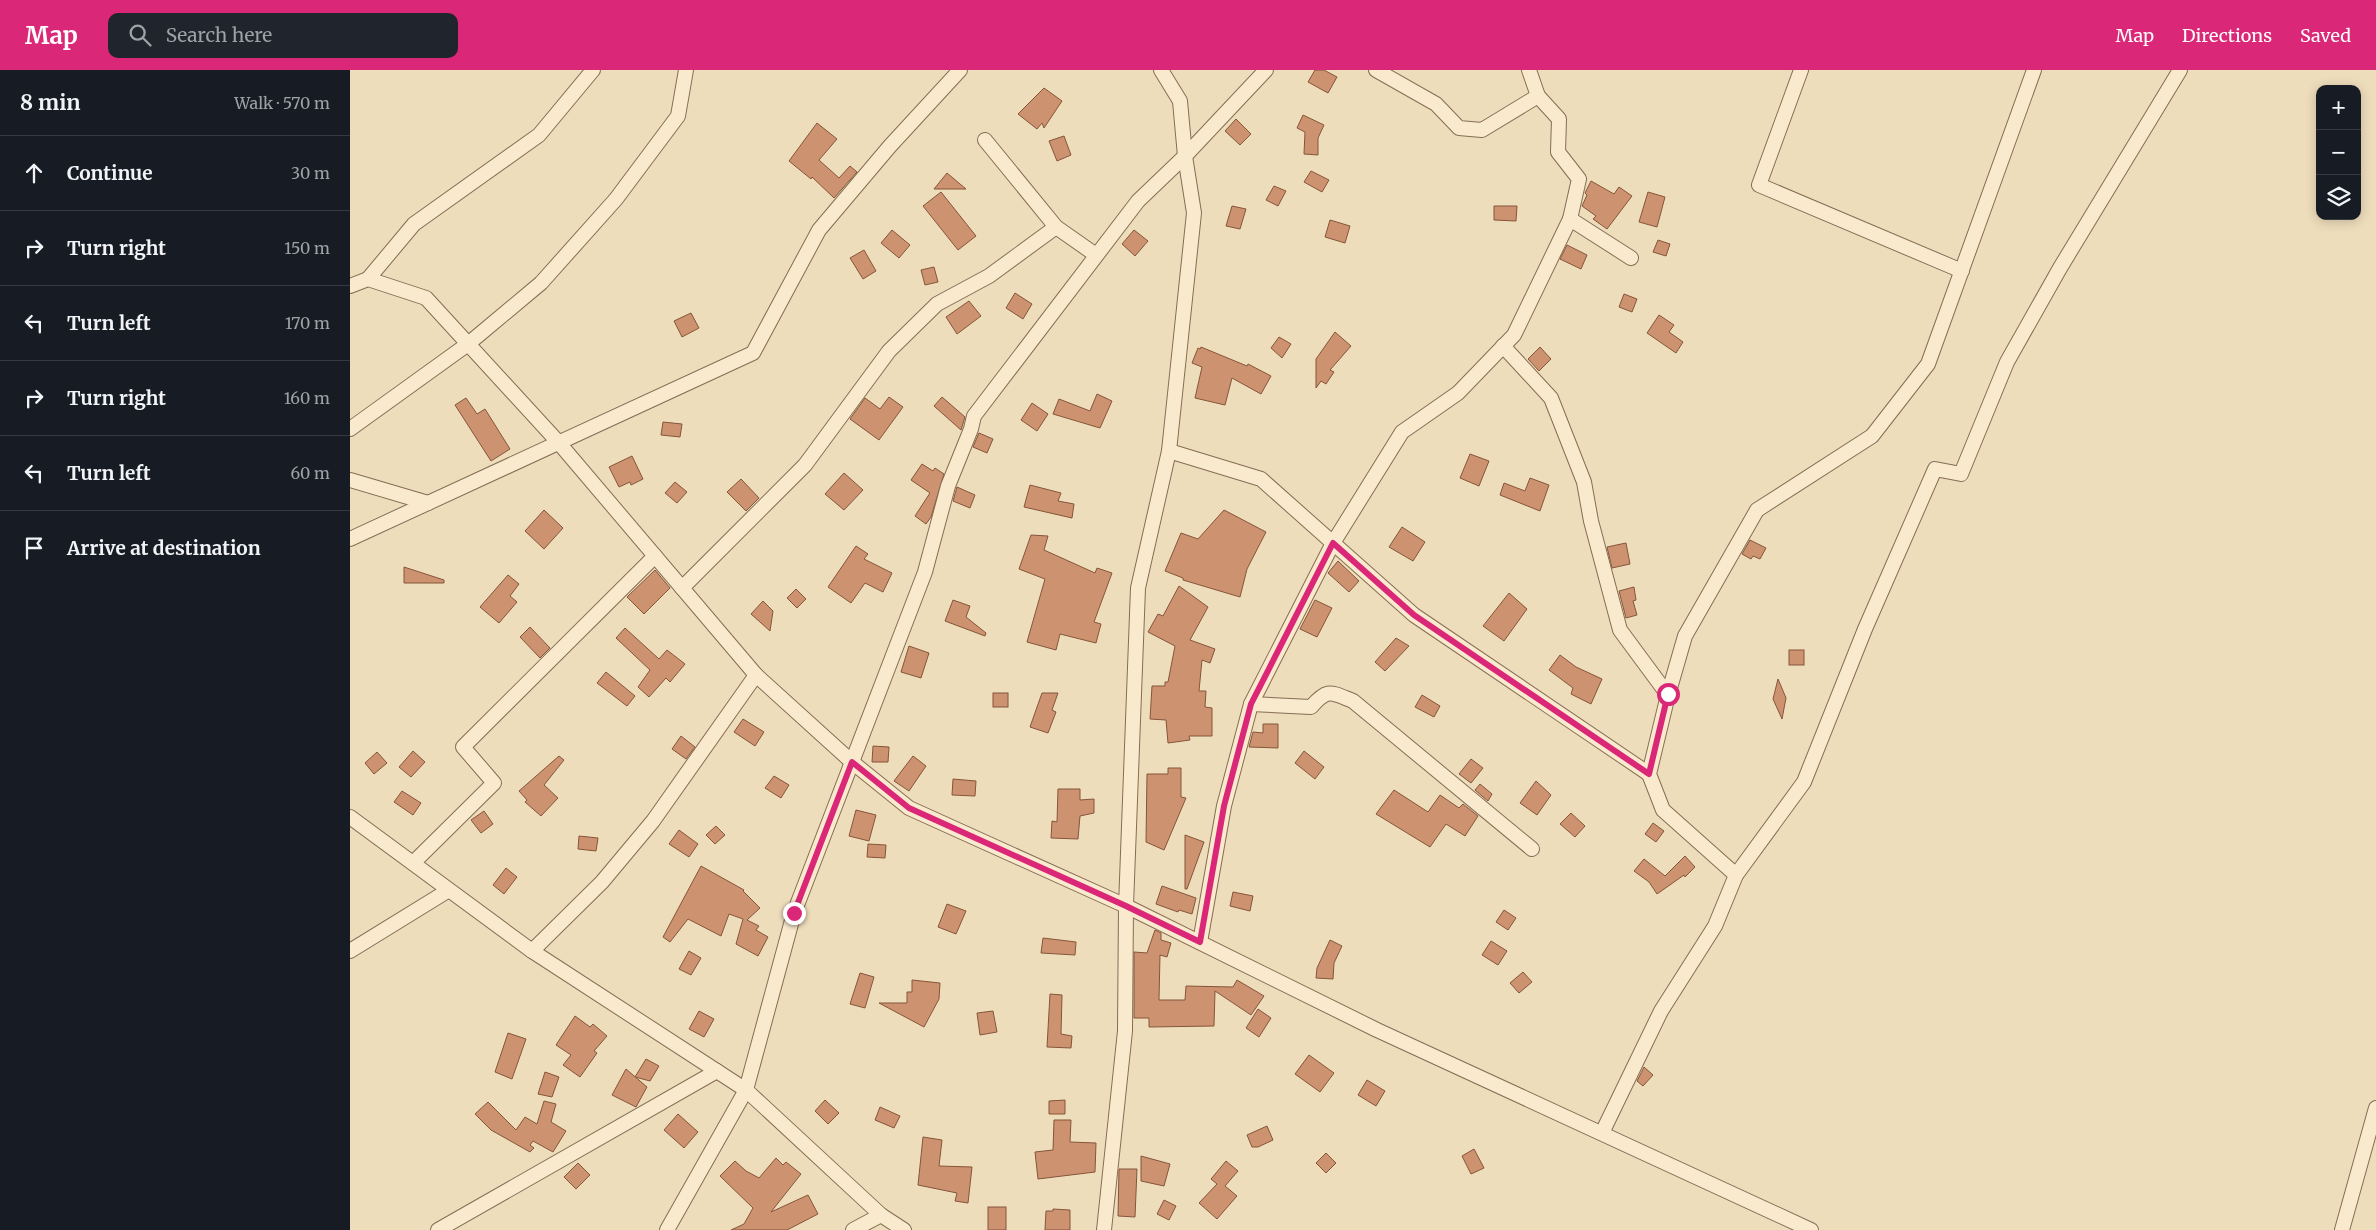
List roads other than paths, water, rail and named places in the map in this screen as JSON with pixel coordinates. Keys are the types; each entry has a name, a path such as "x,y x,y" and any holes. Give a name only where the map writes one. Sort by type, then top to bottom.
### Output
{"street":[{"path":"350,286 368,280 414,224 539,135 593,70"},
{"path":"350,429 468,344 541,283 616,199 678,116 686,70"},
{"path":"350,540 753,353 819,230 890,146 960,70"},
{"path":"1104,1230 1125,1031 1126,906 1138,588 1169,451 1194,213 1185,156 1180,101 1161,70"},
{"path":"667,1230 746,1090 794,913 926,572 948,486 971,429 974,416 1138,201 1185,156 1266,70"},
{"path":"1376,70 1436,104 1459,128 1482,130 1538,96"},
{"path":"1200,942 1224,806 1251,704 1333,543 1402,432 1458,393 1514,335 1570,219 1579,178 1558,152 1559,119 1538,96 1529,70"},
{"path":"1801,70 1759,185 1962,271"},
{"path":"1736,875 1662,810 1649,774 1668,694 1685,636 1757,510 1872,436 1928,364 2034,70"},
{"path":"1602,1133 1660,1011 1715,926 1736,875 1804,782 1865,629 1935,470 1961,474 2007,362 2060,268 2180,70"},
{"path":"985,140 1056,227 1096,255"},
{"path":"1570,219 1632,258"},
{"path":"682,588 805,465 889,351 937,304 989,276 1056,227"},
{"path":"368,280 426,298 559,443 756,675 852,762 909,808 1126,906 1377,1030 1811,1230"},
{"path":"1503,346 1551,398 1584,482 1591,521 1620,630 1668,694"},
{"path":"1169,451 1261,479 1414,615 1649,774"},
{"path":"350,480 428,504"},
{"path":"413,863 494,783 463,747 655,556"},
{"path":"532,951 602,882 654,821 756,675"},
{"path":"1251,704 1311,707 1322,694 1332,693 1353,701 1532,849"},
{"path":"350,817 532,951 746,1090 882,1215 904,1230"},
{"path":"350,952 449,890"},
{"path":"438,1230 717,1071"},
{"path":"2342,1230 2376,1108"},
{"path":"852,1230 882,1215"}]}
